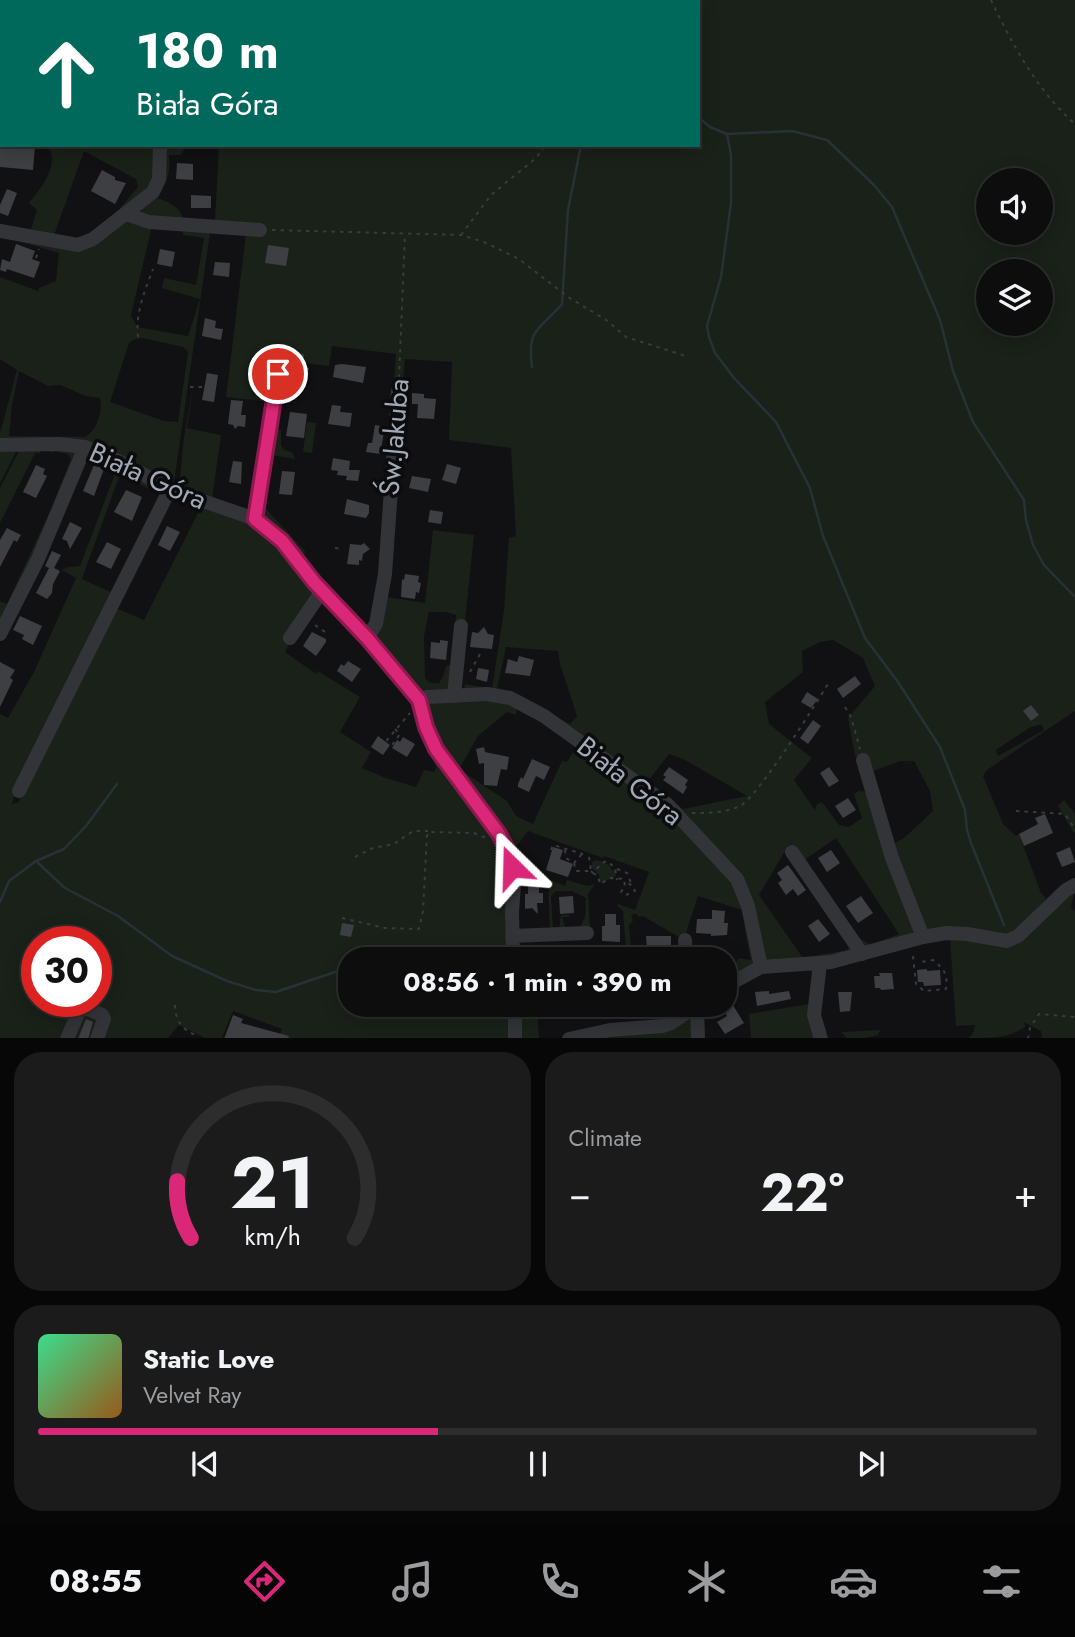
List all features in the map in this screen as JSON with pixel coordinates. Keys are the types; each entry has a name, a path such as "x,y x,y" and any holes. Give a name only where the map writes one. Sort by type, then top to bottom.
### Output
{"street":[{"path":"0,231 78,245 93,239 149,197 156,186 160,147"},
{"path":"126,214 149,222 260,230"},
{"path":"255,519 280,362"},
{"name":"Św.Jakuba","path":"367,638 376,624 385,573 398,391"},
{"name":"Biała Góra","path":"0,445 59,444 85,447 170,489 255,519 282,541 322,591 367,638 417,705 428,697 498,695 544,716 668,805 737,879 748,906 761,967"},
{"path":"0,634 38,559 85,447"},
{"path":"19,791 170,489"},
{"path":"290,638 322,591"},
{"path":"454,696 461,626"},
{"path":"417,705 436,749 499,834 512,859 512,947"},
{"path":"863,760 892,859 923,937"},
{"path":"792,852 862,954"},
{"path":"737,980 761,967 820,964 946,933 1007,941 1018,936 1066,890 1075,885"},
{"path":"512,936 587,933"},
{"path":"685,940 685,947"},
{"path":"820,964 814,1015 821,1038"},
{"path":"67,1038 79,1011 86,1008 102,1015 104,1019 97,1038"},
{"path":"515,1017 515,1038"},
{"path":"569,1038 610,1030 662,1026 677,1017"},
{"path":"695,1017 698,1038"}],"path":[{"path":"991,0 1037,81 1062,113 1075,124"},
{"path":"461,235 491,195 536,158 544,147"},
{"path":"260,230 461,235 484,242 519,259 626,337 689,357"},
{"name":"Św.Jakuba","path":"398,391 405,233"},
{"path":"36,258 39,248"},
{"path":"138,337 142,301 153,269"},
{"path":"190,387 203,387"},
{"path":"335,548 343,549"},
{"path":"314,625 328,634"},
{"path":"469,672 480,653"},
{"path":"677,814 720,812 742,806 763,782 828,684"},
{"path":"393,744 387,740 417,705"},
{"path":"845,707 854,726 863,760"},
{"path":"395,729 404,736"},
{"path":"390,748 400,734"},
{"path":"1016,811 1065,814 1075,829"},
{"path":"355,857 373,848 394,844 413,831 474,833 488,840"},
{"path":"342,918 385,928 419,929 423,911 427,836 433,831"},
{"path":"551,850 553,845 582,854 574,863"},
{"path":"565,849 566,858 574,863 576,872 593,872 607,861 616,869 627,873 635,889 634,893 626,895"},
{"path":"589,858 600,884 617,879 624,879 626,883 632,884"},
{"path":"616,869 617,879"},
{"path":"621,891 626,883"},
{"path":"913,956 916,984 924,991 946,989 944,968 933,960 921,962"},
{"path":"175,1004 177,1017 183,1028 196,1035 196,1038"},
{"path":"1028,1038 1030,1028 1039,1014 1075,1017"}],"shaded area":[{"path":"700,0 1075,0 1075,711 987,770 983,776 1003,824 1016,836 1019,834 1041,893 1046,898 1024,926 1015,935 997,939 960,930 928,932 922,929 895,859 864,757 855,756 848,718 875,686 863,658 833,640 820,642 802,651 803,672 765,702 769,724 812,758 794,780 815,810 817,804 822,802 839,825 849,827 862,818 854,794 859,791 869,792 885,847 915,929 914,936 867,948 859,942 860,938 870,945 899,934 836,838 803,861 791,844 759,895 803,958 848,950 850,941 835,921 854,944 854,949 838,958 816,962 773,963 764,960 758,946 752,901 737,873 710,842 656,791 658,789 683,809 747,796 685,760 669,754 645,785 600,747 514,696 570,724 577,716 558,651 506,647 497,688 501,689 503,686 502,689 496,692 464,689 465,684 492,689 504,610 509,538 516,536 511,448 449,440 452,362 405,359 402,393 393,391 396,354 332,346 329,366 284,361 293,357 293,352 278,349 269,402 226,397 246,234 258,234 260,227 158,220 136,214 152,197 160,183 163,147 185,147 181,155 169,155 168,178 157,198 177,208 183,219 215,220 219,147 700,147","holes":["1041,724 1044,730 998,756 996,750 1029,728","901,761 914,761 930,791 933,811 904,838 892,845 871,773"]},
{"path":"49,147 157,147 155,181 118,216 120,208 138,187 136,179 84,151 53,238 30,233 37,210 29,203 48,176 51,153"},
{"path":"127,219 152,226 131,315 137,327 188,336 200,299 162,288 164,278 196,285 204,238 183,235 183,230 210,233 174,482 169,484 102,450 0,441 17,370 0,359 0,277 38,291 39,288 56,281 59,253 15,240 63,249","holes":["142,338 183,347 188,352 178,422 164,421 110,402 129,343","19,371 48,386 60,385 86,396 100,398 100,414 93,430 85,437 9,436"]},
{"path":"194,381 187,428 221,435 212,499 251,510 255,505 262,471 256,507 250,513 208,502 179,488 184,437"},
{"path":"307,422 316,423 312,453 303,452"},
{"path":"275,428 281,430 281,445 284,450 292,452 295,459 272,455"},
{"path":"52,447 79,453 0,628 0,601 7,604 71,459 68,454 54,451 51,453"},
{"path":"19,451 40,453 35,453 0,523 0,488"},
{"path":"0,452 16,452 0,483"},
{"path":"88,454 161,488 161,495 120,474 82,579 113,593 16,790 12,804 19,802 116,608 144,620 199,511 181,501 268,530 315,590 285,652 316,674 318,671 360,697 340,732 371,752 362,768 416,787 424,770 435,772 436,767 417,713 425,702 492,698 517,708 516,715 507,712 478,736 459,769 507,801 516,816 533,824 562,761 567,762 578,744 667,809 728,872 745,911 698,896 685,936 677,936 643,916 633,914 633,921 629,925 631,947 626,947 623,911 617,906 618,904 635,910 649,872 528,831 512,852 510,947 338,947 338,1017 511,1017 512,1038 279,1038 282,1029 233,1011 222,1038 205,1038 179,1025 168,1038 0,1038 0,714 8,718 34,672 76,578 62,570 80,566 116,471"},
{"path":"269,484 266,509 305,551 304,558 317,573 314,575 263,519 266,486"},
{"path":"433,530 474,535 459,679 456,615 429,612 424,636 425,678 430,683 439,683 446,666 451,664 450,690 424,692 373,636 387,597 425,603"},
{"path":"1064,800 1075,814 1075,835 1058,806"},
{"path":"597,860 609,865 616,876 601,883 599,875 591,867 592,862"},
{"path":"548,879 565,886 567,880 587,886 595,884 588,894 590,929 559,929 561,915 569,915 562,917 565,927 580,927 585,915 586,898 572,891 556,891 551,896 553,929 550,931"},
{"path":"1075,888 1071,908 1075,912 1075,1038 1042,1038 1041,1031 1023,1022 1026,1026 1006,1036 969,1038 975,1025 956,1026 950,939 915,945 918,941 949,935 1006,944 1016,941"},
{"path":"743,920 756,963 737,976 738,958 751,960"},
{"path":"809,1004 818,1038 751,1038 749,1014"},
{"path":"517,1017 538,1017 539,1038 518,1038"},
{"path":"675,1017 692,1017 695,1038 585,1038"},
{"path":"880,1030 878,1035 866,1038 847,1038 841,1032"}],"building":[{"path":"0,147 35,147 33,170 0,167"},
{"path":"177,163 193,164 193,180 176,179"},
{"path":"102,170 115,177 115,180 126,183 115,204 91,191"},
{"path":"7,189 17,193 8,216 0,213 0,205"},
{"path":"191,195 211,196 211,208 191,208"},
{"path":"16,244 35,251 32,259 40,262 34,278 7,269 6,272 0,270 2,259 10,262"},
{"path":"268,245 289,248 286,266 265,263"},
{"path":"160,249 175,252 172,267 157,264"},
{"path":"215,262 230,263 229,277 213,275"},
{"path":"205,318 216,321 215,328 223,329 221,340 202,336"},
{"path":"293,352 304,354 303,368 309,368 305,383 290,381"},
{"path":"335,365 366,367 363,383 333,377"},
{"path":"207,373 218,375 214,402 202,400"},
{"path":"412,393 436,399 434,419 417,418 418,404 412,404"},
{"path":"231,400 243,401 241,415 246,415 245,427 238,426 235,429 228,424"},
{"path":"332,405 341,406 340,412 352,413 350,427 328,424"},
{"path":"290,412 307,414 304,438 286,436"},
{"path":"375,425 385,427 380,454 366,452 368,443 372,443"},
{"path":"333,458 350,461 349,470 360,470 358,481 346,480 347,476 337,475 338,471 331,470"},
{"path":"233,461 242,462 241,484 229,482"},
{"path":"447,464 461,468 456,484 442,480"},
{"path":"36,465 45,469 43,474 47,476 36,498 23,492"},
{"path":"94,465 104,469 94,496 83,491"},
{"path":"282,471 295,472 292,495 279,494"},
{"path":"412,476 431,479 428,492 409,488"},
{"path":"126,490 142,497 132,521 114,512"},
{"path":"347,499 369,505 366,518 344,514"},
{"path":"430,510 443,512 441,524 428,522"},
{"path":"70,522 82,528 70,549 67,541 62,539"},
{"path":"167,526 180,532 170,551 158,545"},
{"path":"7,528 21,535 17,542 14,540 0,567 0,540"},
{"path":"107,542 121,549 111,569 96,562"},
{"path":"364,543 370,549 363,554 359,565 347,564 350,544"},
{"path":"52,551 61,555 54,568 60,571 47,599 36,593 49,568 45,566"},
{"path":"405,574 419,576 418,582 421,583 415,599 401,597"},
{"path":"20,616 42,626 33,645 22,639 24,635 13,630"},
{"path":"484,627 488,634 494,635 492,649 470,647 472,632 478,633"},
{"path":"312,632 326,639 316,656 303,646"},
{"path":"440,640 448,641 446,660 430,658 431,642 440,643"},
{"path":"519,656 534,660 530,676 505,673 508,659 517,662"},
{"path":"348,661 361,669 352,682 337,671 341,664 344,666"},
{"path":"0,662 15,670 0,707"},
{"path":"478,668 489,670 487,682 476,679"},
{"path":"855,676 861,684 843,698 837,689"},
{"path":"807,692 818,699 811,708 801,702"},
{"path":"1031,705 1039,715 1031,721 1023,711"},
{"path":"813,720 821,726 808,744 800,738"},
{"path":"378,736 390,745 383,755 371,747"},
{"path":"403,737 415,744 407,757 392,748 397,740 400,742"},
{"path":"484,747 485,752 509,757 507,770 501,769 497,786 484,785 484,763 479,764 476,749"},
{"path":"532,759 550,767 544,780 536,776 529,792 518,787 518,784"},
{"path":"669,767 688,780 683,794 663,780"},
{"path":"829,767 839,781 829,787 820,773"},
{"path":"848,798 856,810 843,818 835,806"},
{"path":"1045,814 1053,833 1024,846 1019,834 1038,824 1035,818"},
{"path":"553,847 563,850 560,859 573,864 568,877 546,870"},
{"path":"1070,847 1075,862 1062,867 1056,853"},
{"path":"831,850 840,863 827,872 818,858"},
{"path":"788,865 806,890 798,896 793,889 786,895 778,883 782,880 777,873"},
{"path":"539,885 539,893 543,893 543,903 537,903 538,914 532,908 525,909 525,894 528,894 528,886"},
{"path":"573,896 574,913 560,914 559,897"},
{"path":"861,896 873,913 858,923 846,906"},
{"path":"712,910 725,911 727,935 696,933 697,919 712,919"},
{"path":"605,914 616,914 616,925 620,925 620,942 602,941"},
{"path":"818,919 830,934 819,942 808,926"},
{"path":"342,923 354,925 351,937 340,935"},
{"path":"646,936 671,936 671,945 647,947"},
{"path":"917,970 940,970 941,985 924,986 923,982 918,982"},
{"path":"879,973 892,973 894,989 875,988 874,976 880,976"},
{"path":"769,991 769,994 789,991 791,999 757,1006 755,992"},
{"path":"838,992 852,992 850,1011 840,1012"},
{"path":"737,1012 744,1023 725,1034 717,1022 725,1017 737,1017"},
{"path":"233,1015 243,1019 241,1023 289,1036 288,1038 224,1038"},
{"path":"86,1019 93,1022 88,1038 78,1038"}],"waterway":[{"path":"700,119 710,127 727,134 792,131 827,140 874,185 892,207 940,320 953,371 973,422 1024,500 1033,545 1044,565 1075,597"},
{"path":"727,134 731,155 731,203 721,277 707,326 709,337 715,353 734,378 776,422 810,488 823,536 865,638 898,682 940,747 965,810 971,843 1004,925"},
{"path":"532,367 533,337 562,304 568,210 581,147"},
{"path":"0,902 9,881 36,861 64,849 86,826 117,784"},
{"path":"36,861 65,888 118,916 172,956 227,981 256,990 276,992 338,971"}],"route":[{"path":"278,374 255,519 282,541 314,582 367,638 419,700 426,727 436,749 499,834 512,859 512,867"}]}
